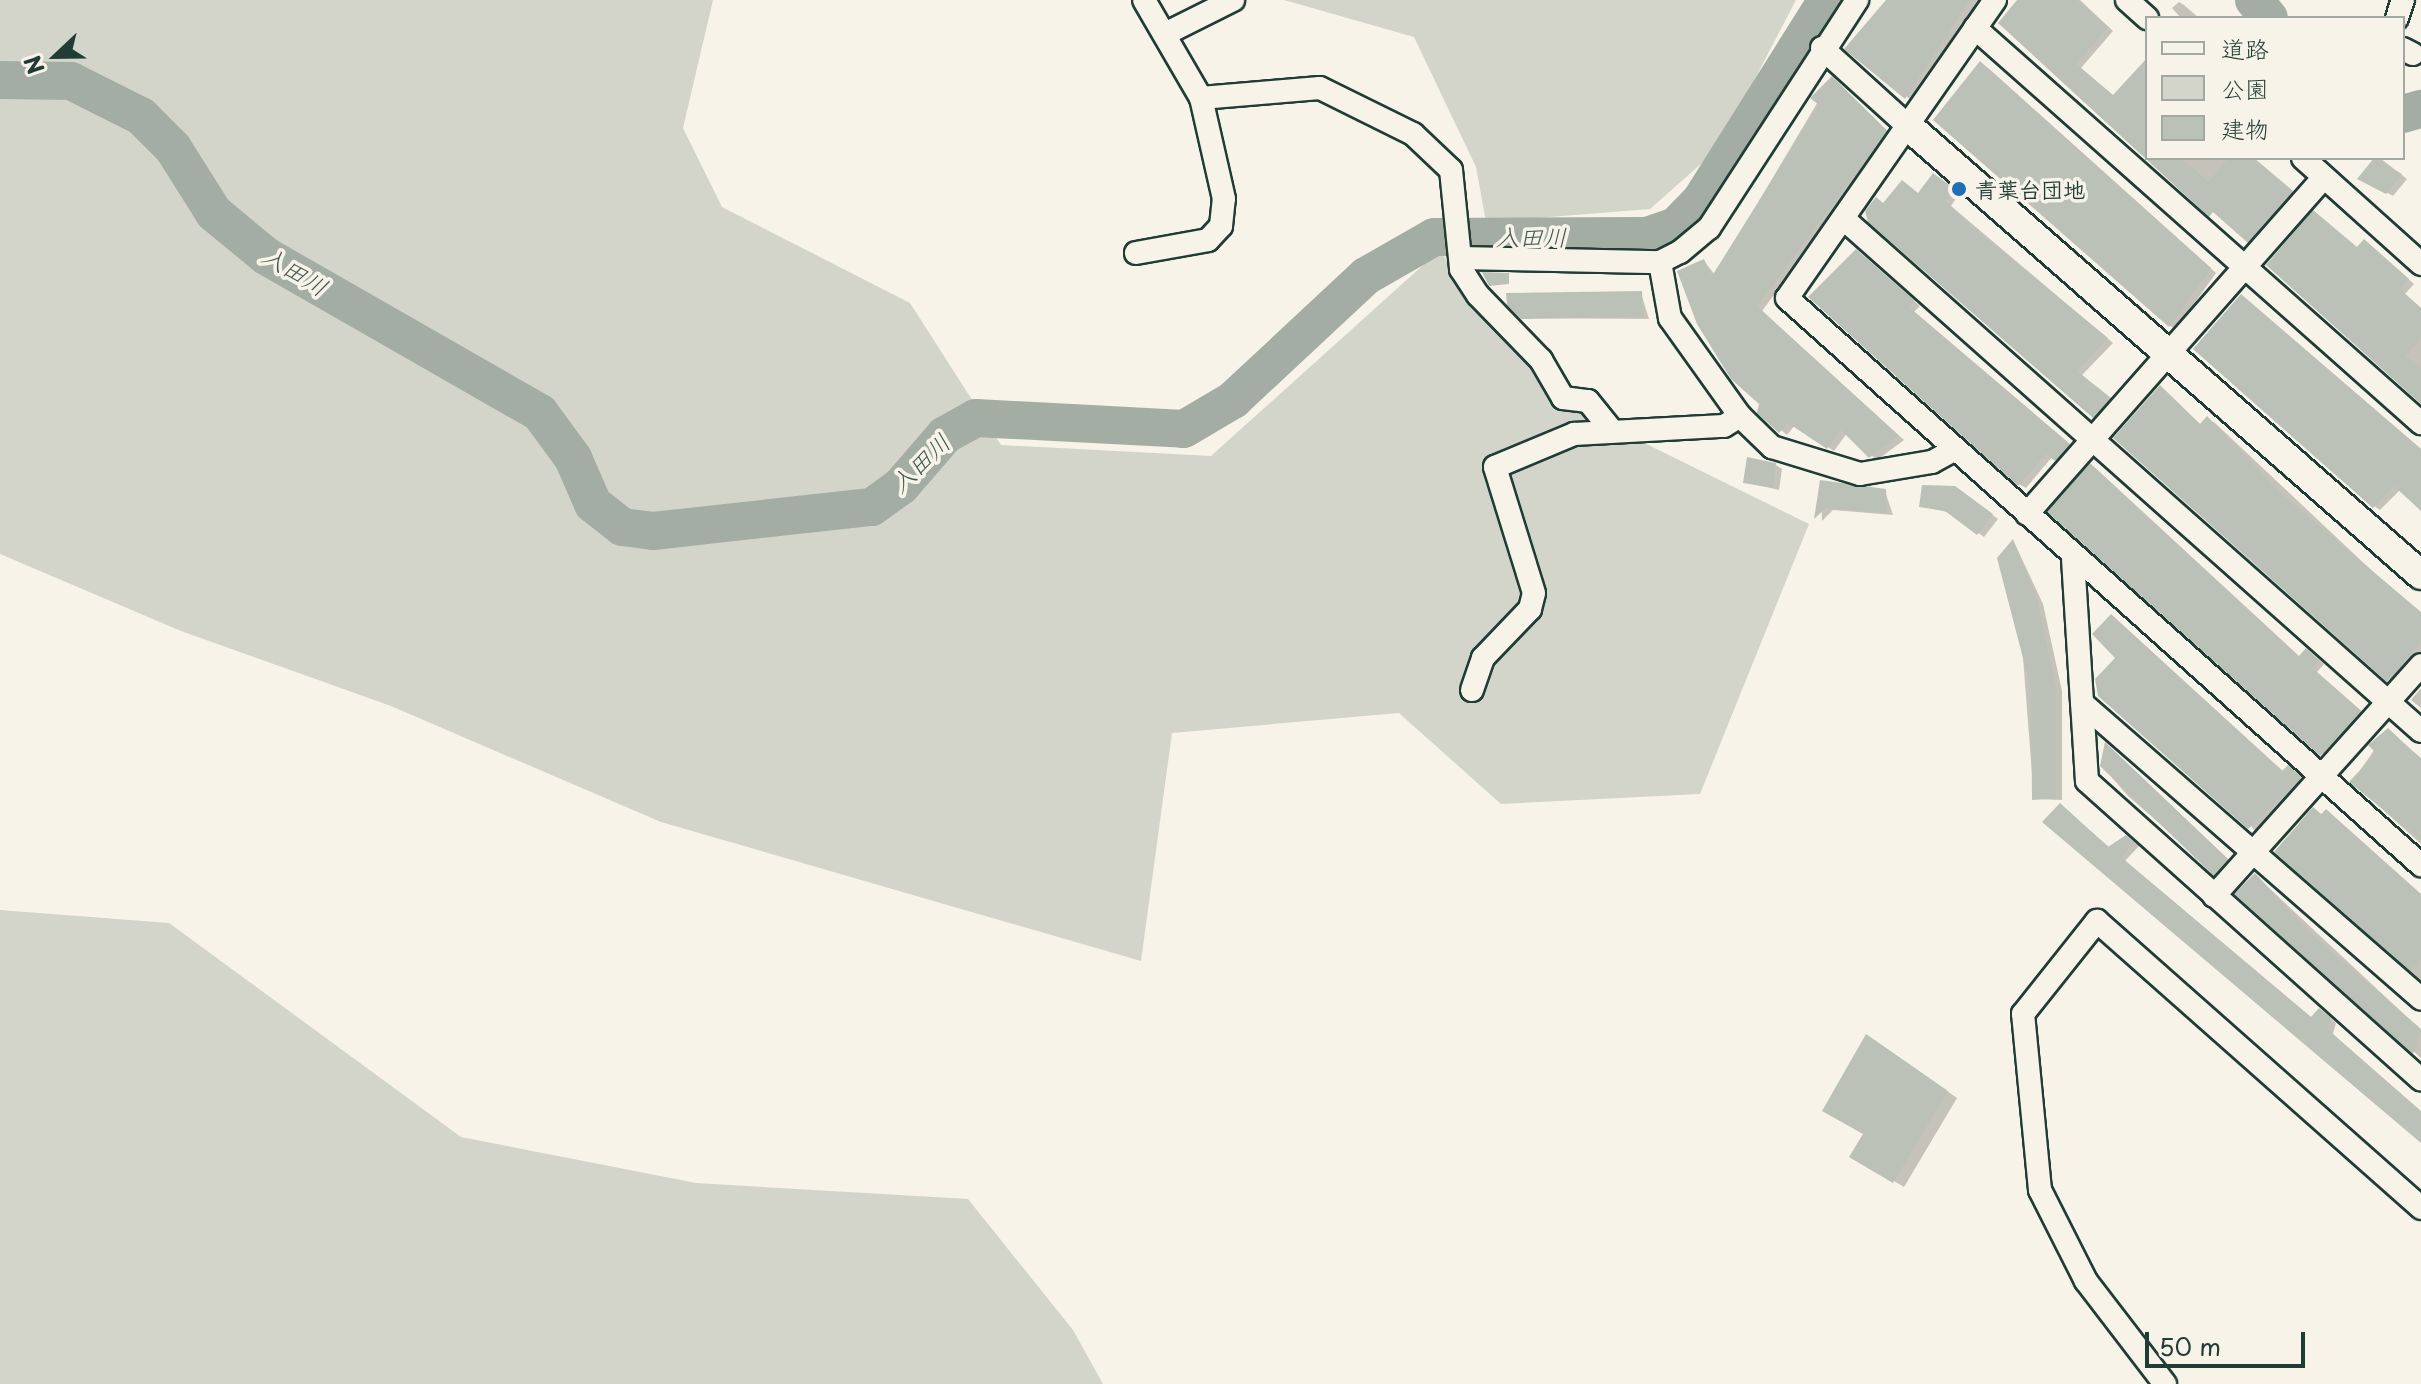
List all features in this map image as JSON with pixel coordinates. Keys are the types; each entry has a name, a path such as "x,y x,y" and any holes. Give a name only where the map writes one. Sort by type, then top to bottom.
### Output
{"street":[{"path":"1136,253 1188,249 1221,226 1218,152 1201,98 1167,33 1144,0"},
{"path":"1167,33 1233,0"},
{"path":"1460,256 1660,262 1709,228 1822,48 1857,0"},
{"path":"1995,0 1845,220 1787,298 1952,451 2027,514 2073,559 2421,865"},
{"path":"2127,0 2145,16"},
{"path":"1975,28 2421,423"},
{"path":"1822,48 2421,575"},
{"path":"1201,98 1320,88 1352,99 1442,157 1456,186 1454,215 1460,256 1478,295 1541,360 1563,398 1588,401 1609,427"},
{"path":"2305,160 2421,264"},
{"path":"2027,514 2324,177"},
{"path":"1845,220 2421,731"},
{"path":"1660,262 1670,318 1740,416 1772,447 1860,474 1932,462 1952,451"},
{"path":"1472,690 1483,658 1530,609 1534,593 1495,467 1609,427 1724,426 1740,416"},
{"path":"2073,559 2087,781 2421,1080"},
{"path":"2214,896 2421,665"},
{"path":"2082,703 2421,999"},
{"path":"2165,1384 2086,1281 2040,1190 2023,1014 2097,921 2421,1208"}],"green space":[{"path":"0,0 713,0 683,128 722,207 910,303 1001,445 1211,456 1441,249 1454,277 1561,402 1809,524 1700,794 1501,804 1399,713 1172,733 1141,961 661,822 391,706 181,631 0,554"},
{"path":"1284,0 1796,0 1719,148 1650,209 1486,222 1476,167 1414,37"},
{"path":"0,910 169,923 461,1137 696,1183 968,1199 1073,1330 1103,1384 0,1384"}],"building":[{"path":"1886,0 1970,0 1905,99 1844,49"},
{"path":"2017,0 2077,0 2108,27 2076,64 2113,95 2145,60 2145,158 1998,23"},
{"path":"1980,61 2211,268 2169,327 1933,120"},
{"path":"1832,76 1887,131 1757,306 1899,436 1869,458 1841,430 1827,449 1788,423 1779,433 1757,413 1759,404 1731,379 1697,324 1677,271 1704,259 1712,276 1819,105 1810,98"},
{"path":"2147,160 2182,160 2209,182 2226,160 2256,160 2293,191 2248,243 2213,212 2209,217"},
{"path":"2372,160 2402,174 2386,194 2357,179"},
{"path":"1933,173 1955,189 1946,201 1971,226 2108,338 2077,371 2111,398 2093,418 1868,222 1865,211 1876,197 1883,203 1902,180 1918,193"},
{"path":"2313,210 2357,247 2364,239 2409,279 2400,289 2421,308 2421,338 2406,356 2421,369 2421,404 2266,265"},
{"path":"1856,249 1915,301 1909,307 2070,444 2055,461 2046,454 2018,486 1808,297"},
{"path":"1482,272 1509,273 1509,284 1489,286"},
{"path":"1642,291 1643,317 1521,319 1507,305 1506,293"},
{"path":"2241,294 2421,449 2421,511 2394,486 2373,508 2193,349"},
{"path":"2160,385 2200,424 2207,416 2285,497 2421,612 2421,642 2387,682 2113,438"},
{"path":"1747,457 1776,463 1773,488 1743,483"},
{"path":"2090,463 2299,656 2306,648 2319,660 2312,668 2361,711 2320,756 2047,512"},
{"path":"1820,480 1886,489 1887,513 1826,508 1814,519"},
{"path":"1922,485 1955,486 1993,514 1977,535 1945,511 1919,507"},
{"path":"2013,539 2037,599 2056,686 2056,798 2032,800 2031,689 1997,558"},
{"path":"2111,614 2282,771 2288,765 2302,777 2248,829 2098,696 2095,679 2115,658 2092,634"},
{"path":"2388,728 2421,759 2421,840 2349,782 2376,753 2368,745"},
{"path":"2105,742 2228,859 2214,876 2100,766"},
{"path":"2060,803 2108,847 2126,835 2134,842 2121,857 2311,1017 2319,1008 2331,1018 2327,1029 2421,1111 2421,1143 2042,822"},
{"path":"2313,807 2321,814 2326,809 2421,894 2421,960 2410,971 2274,852"},
{"path":"2255,873 2312,935 2421,1029 2413,1054 2234,894"},
{"path":"1866,1034 1948,1091 1893,1183 1849,1157 1863,1134 1822,1111"}],"waterway":[{"name":"入田川","path":"0,80 71,81 141,116 173,148 214,213 266,256 540,413 573,458 593,504 622,527 653,531 872,507 901,486 945,435 976,418 1184,429 1233,400 1366,276 1434,237 1647,236 1676,226 1701,200 1827,0"},
{"name":"入田川","path":"2254,0 2267,16"},
{"name":"入田川","path":"2405,113 2421,109"}],"place":[{"name":"青葉台団地","path":"1959,189"}]}
